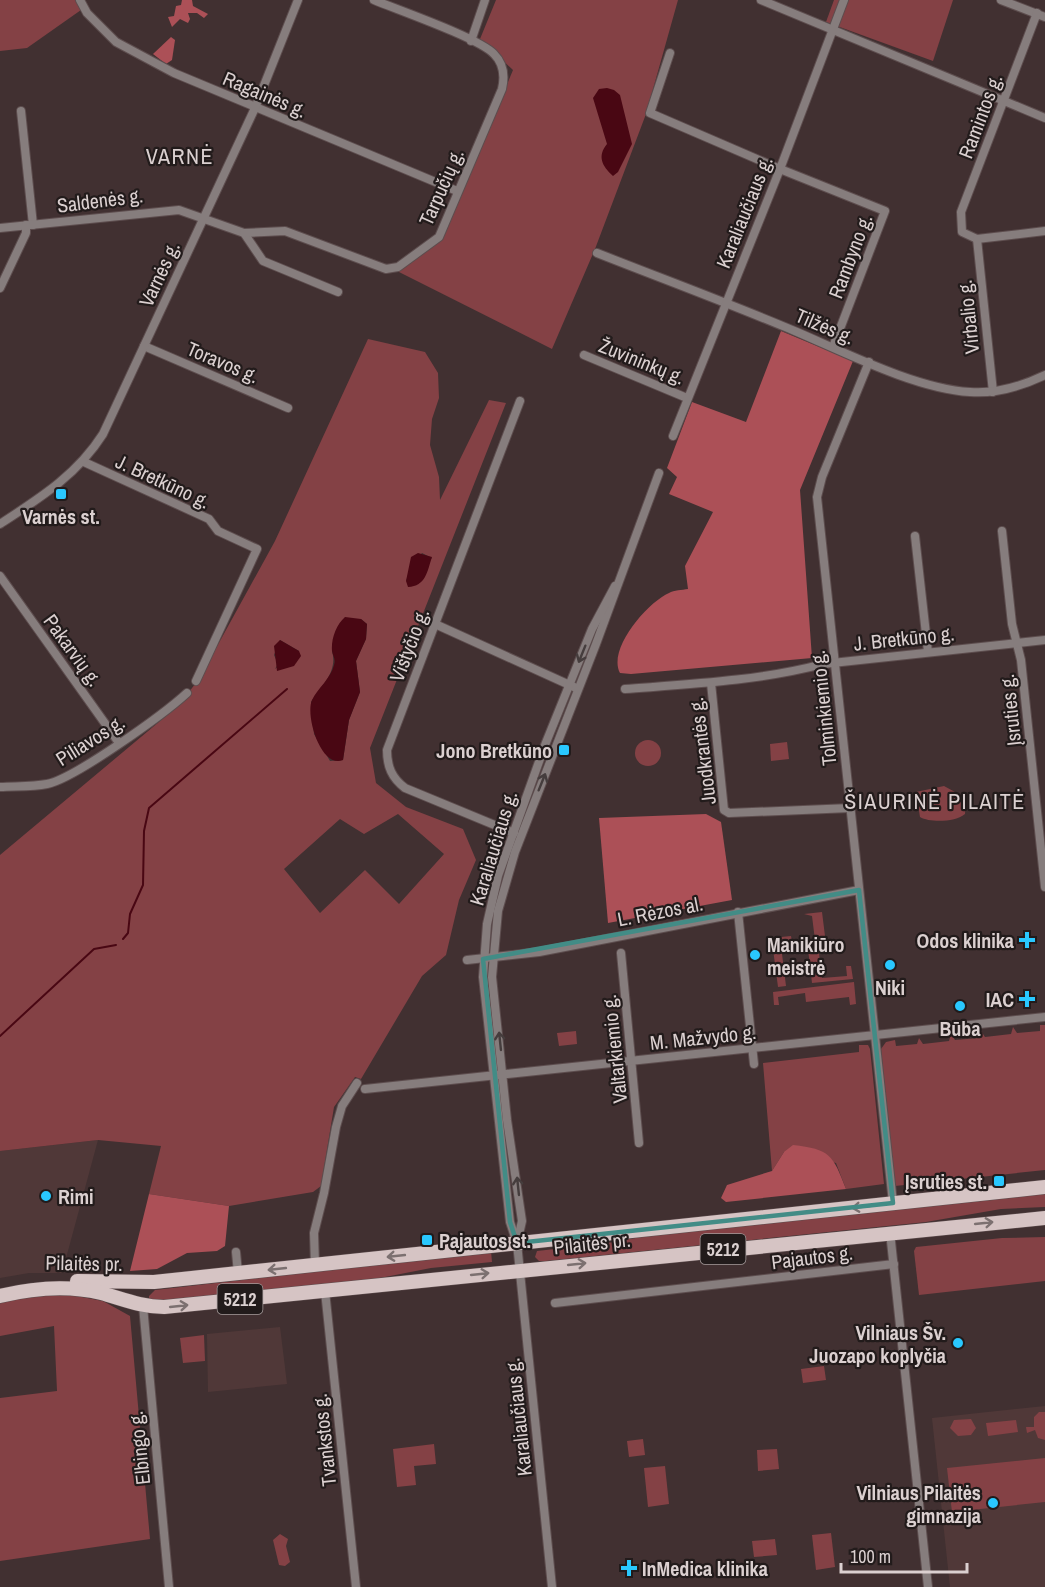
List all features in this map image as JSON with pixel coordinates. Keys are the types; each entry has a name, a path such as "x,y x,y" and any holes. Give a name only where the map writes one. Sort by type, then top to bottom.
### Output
{"main road":[{"name":"Pilaitės pr.","path":"0,1287 38,1281 112,1283 167,1280 1045,1187"},
{"name":"Pilaitės pr.","path":"0,1296 39,1289 72,1289 102,1293 143,1306 164,1307 1045,1218"},
{"name":"Pilaitės pr.","path":"143,1306 144,1291 167,1280"}],"street":[{"name":"Ragainės g.","path":"80,0 99,27 127,49 255,108 457,191"},
{"name":"Varnės g.","path":"0,524 56,487 84,462 103,434 255,108 298,0"},
{"name":"Tarpučių g.","path":"244,233 285,231 375,267 398,267 439,237 504,82 500,61 494,53 471,41 374,0"},
{"path":"471,41 485,0"},
{"path":"761,0 1045,118"},
{"name":"Karaliaučiaus g.","path":"673,436 780,169 831,29 844,0"},
{"path":"1001,0 1041,15"},
{"name":"Ramintos g.","path":"977,239 962,232 961,212 1004,101 1041,15"},
{"path":"670,53 650,113 780,169"},
{"path":"0,288 30,225 21,111"},
{"name":"Rambyno g.","path":"780,169 885,211 833,347"},
{"name":"Saldenės g.","path":"0,228 171,209 244,233"},
{"path":"977,239 1045,231"},
{"path":"244,233 263,261 338,292"},
{"name":"Virbalio g.","path":"977,239 993,392"},
{"name":"Tilžės g.","path":"597,253 869,362 956,390 993,392 1027,383 1045,375"},
{"name":"Toravos g.","path":"144,346 288,408"},
{"name":"Žuvininkų g.","path":"584,355 687,398"},
{"name":"Tolminkiemio g.","path":"869,362 818,493 892,1203"},
{"name":"Vištyčio g.","path":"514,833 405,788 393,776 387,760 389,742 520,401"},
{"name":"J. Bretkūno g.","path":"84,462 208,519 218,531 257,549 196,681"},
{"name":"Karaliaučiaus g.","path":"488,959 505,883 597,618 615,586 658,473"},
{"name":"Įsruties g.","path":"1002,531 1045,888"},
{"path":"915,536 928,652"},
{"name":"Pakarvių g.","path":"0,576 119,743"},
{"path":"435,624 573,687"},
{"name":"J. Bretkūno g.","path":"625,689 789,673 835,662 1045,640"},
{"name":"Juodkrantės g.","path":"711,682 722,808 729,813 850,808"},
{"name":"Karaliaučiaus g.","path":"552,1587 517,1243 510,1222 493,988 488,959 494,893 514,833 573,687"},
{"name":"Piliavos g.","path":"0,788 48,784 119,743 187,693"},
{"path":"1035,793 1045,791"},
{"name":"L. Rėzos al.","path":"467,960 488,959 859,890"},
{"path":"738,912 754,1064"},
{"name":"Valtarkiemio g.","path":"621,953 639,1143"},
{"name":"M. Mažvydo g.","path":"365,1089 1045,1017"},
{"path":"315,1264 314,1233 336,1127 342,1106 357,1083"},
{"path":"891,1232 928,1587"},
{"path":"236,1252 238,1273"},
{"name":"Pajautos g.","path":"555,1303 894,1264"},
{"name":"Tvankstos g.","path":"325,1291 356,1587"},
{"name":"Elbingo g.","path":"143,1306 169,1587"}],"highlighted area":[{"path":"859,890 893,1203 517,1243 510,1222 483,977 483,959"}],"shaded area":[{"path":"0,0 77,0 81,10 27,48 0,51"},
{"path":"182,0 192,0 193,6 208,14 204,18 197,13 188,13 190,19 188,23 180,19 172,27 168,17 174,16 176,6 181,5"},
{"path":"496,0 678,0 646,114 595,249 552,349 397,271 443,237 513,70 480,39"},
{"path":"834,0 953,0 933,61 826,22"},
{"path":"171,37 175,40 172,60 166,64 153,54"},
{"path":"607,88 620,95 632,144 618,172 613,176 602,161 602,153 607,144 593,98 599,89"},
{"path":"781,331 853,361 800,490 812,658 631,674 620,673 619,652 632,627 660,598 669,593 688,589 685,566 713,512 669,494 677,477 667,468 692,402 746,422"},
{"path":"368,339 425,352 438,373 439,398 432,419 430,445 439,477 440,500 489,400 506,403 370,748 376,783 406,807 463,829 476,860 459,900 446,955 422,976 361,1079 355,1077 334,1107 321,1186 313,1192 229,1206 149,1194 161,1146 98,1140 0,1151 0,855 178,706 199,679 275,541","holes":["422,553 432,558 406,581 412,564","361,619 367,624 366,639 356,661 360,692 349,720 343,760 330,761 314,734 311,702 331,672 332,651","280,640 299,651 275,669 278,664 274,655","398,814 444,854 399,904 365,870 320,913 284,869 340,819 364,834"]},
{"path":"418,553 432,557 422,581 408,587 406,581 411,557"},
{"path":"345,617 361,619 367,624 366,639 356,661 360,692 349,720 343,760 335,761 328,757 317,739 310,708 312,700 332,670 335,661 332,651 333,637"},
{"path":"280,640 299,651 301,656 294,666 277,671 274,646"},
{"path":"648,740 658,743 661,753 658,763 648,766 638,763 635,753 638,743"},
{"path":"787,742 789,759 771,761 770,744"},
{"path":"944,786 966,798 965,814 956,819 943,821 920,817 916,792"},
{"path":"706,814 721,822 732,900 608,923 599,818"},
{"path":"822,912 827,952 819,953 822,978 847,976 846,966 851,966 853,979 812,983 808,949 816,948 812,916 804,914"},
{"path":"791,936 794,952 782,954 786,986 778,987 773,949 782,947 781,937"},
{"path":"854,982 856,1004 850,1005 849,997 806,1002 805,993 778,997 779,1005 774,1005 773,992"},
{"path":"1040,1025 1045,1025 1045,1170 895,1186 881,1049 886,1042 895,1040 896,1046 917,1044 919,1038 923,1044 949,1041 951,1034 955,1040 979,1038 981,1031 985,1037 1011,1034 1013,1027 1017,1033 1040,1031"},
{"path":"576,1031 577,1044 559,1046 557,1033"},
{"path":"859,1045 868,1045 870,1049 884,1184 846,1189 836,1163 784,1152 772,1171 763,1063 859,1052"},
{"path":"98,1140 62,1273 29,1273 0,1278 0,1151"},
{"path":"793,1145 815,1149 828,1156 837,1168 846,1189 726,1202 721,1198 727,1185 772,1171 784,1152"},
{"path":"1045,1193 1045,1207 1001,1209 926,1222 546,1261 539,1261 535,1257 537,1251 608,1243 652,1235"},
{"path":"149,1194 229,1206 225,1246 217,1251 187,1253 157,1269 130,1271"},
{"path":"1045,1237 1045,1281 919,1295 914,1251 916,1247 1002,1238"},
{"path":"491,1251 492,1262 431,1268 380,1278 165,1303 149,1299 155,1290"},
{"path":"66,1294 103,1301 130,1316 150,1539 0,1561 0,1398 57,1391 54,1326 0,1336 0,1297"},
{"path":"280,1327 287,1384 208,1392 207,1334"},
{"path":"204,1335 205,1361 183,1363 180,1338"},
{"path":"824,1366 826,1380 803,1383 801,1369"},
{"name":"Vilniaus Pilaitės gimnazija","path":"1045,1406 1045,1587 950,1587 932,1418"},
{"path":"1039,1412 1045,1412 1045,1440 1038,1438 1035,1430 1027,1433 1026,1427 1034,1427 1034,1417"},
{"path":"971,1419 976,1428 971,1435 958,1436 950,1428 954,1420"},
{"path":"1016,1420 1018,1432 988,1436 986,1423"},
{"path":"643,1439 645,1455 629,1457 627,1441"},
{"path":"434,1444 436,1464 414,1466 416,1485 397,1487 393,1449"},
{"path":"777,1449 779,1469 758,1471 757,1450"},
{"path":"1045,1458 1045,1502 952,1512 947,1468"},
{"path":"665,1466 669,1504 648,1507 644,1468"},
{"path":"831,1533 835,1567 816,1570 812,1535"},
{"path":"280,1534 288,1539 286,1546 290,1562 285,1566 279,1565 273,1540"},
{"path":"775,1539 777,1555 754,1557 752,1541"}],"waterway":[{"path":"123,939 128,933 130,914 143,885 144,831 149,808 287,689"},
{"path":"0,1036 94,949 116,945"}],"place":[{"name":"Varnės st.","path":"61,494"},
{"name":"Jono Bretkūno","path":"564,750"},
{"name":"Odos klinika","path":"1027,940"},
{"name":"Manikiūro meistrė","path":"755,955"},
{"name":"Niki","path":"890,965"},
{"name":"IAC","path":"1027,999"},
{"name":"Būba","path":"960,1006"},
{"name":"Įsruties st.","path":"999,1181"},
{"name":"Rimi","path":"46,1196"},
{"name":"Pajautos st.","path":"427,1240"},
{"name":"Vilniaus Šv. Juozapo koplyčia","path":"958,1343"},
{"name":"Vilniaus Pilaitės gimnazija","path":"993,1503"},
{"name":"InMedica klinika","path":"629,1568"}],"district":[{"name":"VARNĖ","path":"180,156"},
{"name":"ŠIAURINĖ PILAITĖ","path":"935,801"}]}
